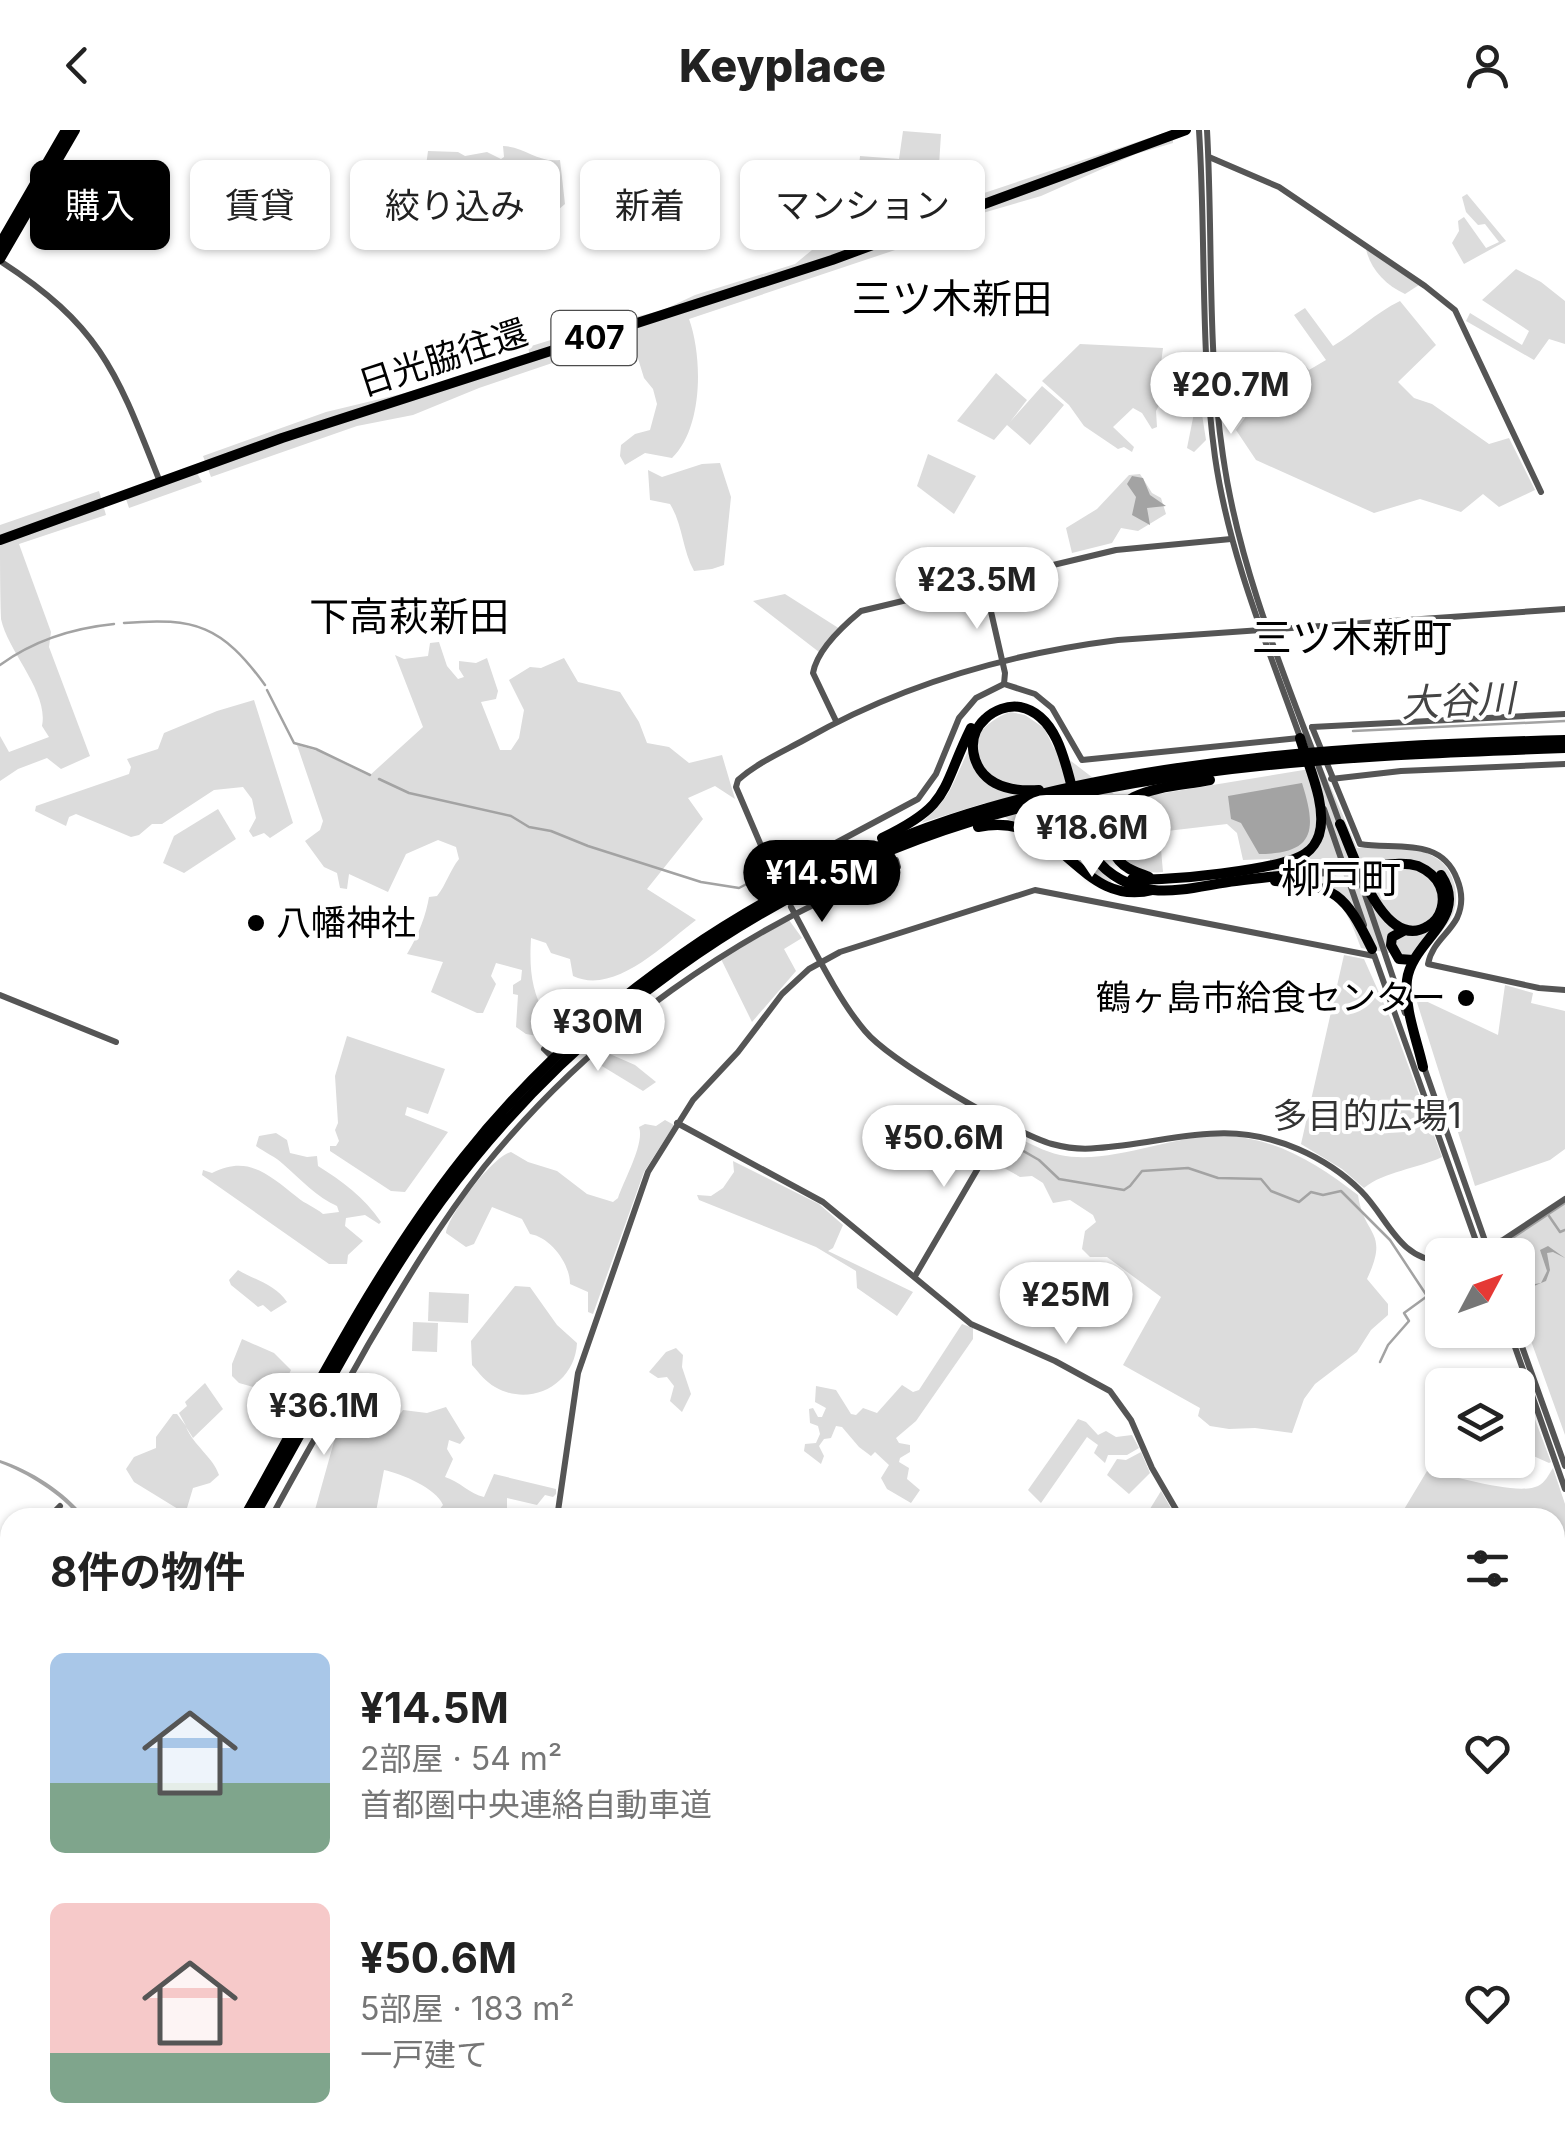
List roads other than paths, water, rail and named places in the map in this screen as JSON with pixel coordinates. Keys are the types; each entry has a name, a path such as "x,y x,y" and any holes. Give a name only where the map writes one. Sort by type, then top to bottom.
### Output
{"highway":[{"path":"0,244 66,130"},
{"path":"0,260 75,130"},
{"name":"日光脇往還","path":"0,540 282,438 832,260 1186,130"},
{"path":"250,1508 381,1274 489,1126 574,1040 636,988 783,887 907,826 928,811 950,782 966,738 990,707 1022,702 1038,710 1059,732 1090,841 1101,859 1114,871 1154,884"},
{"path":"1066,793 1011,788 986,777 973,753 977,728 994,712 1008,707 1023,708 1039,716 1057,740 1083,831 1095,858 1116,877 1154,884 1419,861 1443,877 1448,888 1448,912 1413,960 1406,987 1424,1066"},
{"path":"1249,874 1306,854 1320,834 1320,811 1306,731"},
{"path":"783,887 955,818 1084,789 1296,759 1565,740"},
{"path":"1330,756 1565,748"},
{"path":"1154,884 1128,868 1112,848 1111,825 1124,804 1158,790 1296,759"},
{"path":"1084,789 1280,765"},
{"path":"259,1508 412,1243 498,1129 569,1056 670,972 737,928 830,878 928,837 1066,793"},
{"path":"928,837 995,823 1019,826 1045,837 1101,884 1136,894 1154,884"},
{"path":"1340,824 1376,904 1388,920 1405,930"},
{"path":"1366,864 1416,866 1430,872 1439,883 1443,898 1436,919 1420,929 1405,930 1392,937 1391,945 1398,959 1413,960"},
{"path":"1249,874 1316,884 1333,892 1346,904 1373,952"}],"street":[{"path":"1199,130 1210,408 1215,460 1231,540 1340,824 1479,1238"},
{"path":"1207,130 1215,373 1223,456 1265,630"},
{"path":"1209,158 1279,187 1454,310 1540,492"},
{"path":"0,260 50,295 102,351 126,395 160,482"},
{"path":"836,721 814,668 850,620 871,608 1116,550 1231,540"},
{"path":"984,581 1004,684"},
{"path":"783,887 772,877 736,782 836,721 893,696 1002,660 1118,640 1565,609"},
{"path":"772,877 882,824 918,799 926,790 959,718 976,698 1004,684 1034,694 1052,708 1082,760 1306,731 1565,714"},
{"path":"1306,731 1360,844 1418,847 1445,860 1454,872 1460,885 1460,909 1447,932 1430,950 1428,964 1565,990"},
{"path":"1306,731 1373,952 1479,1238"},
{"path":"1331,779 1401,771 1565,764"},
{"path":"277,1508 420,1257 483,1169 566,1073 722,953 793,910 898,867 896,860"},
{"path":"558,1508 584,1352 648,1172 676,1123 782,994 822,960 1035,890 1373,952"},
{"path":"793,910 859,1023 883,1049 1029,1136 1078,1149 1197,1132 1230,1131 1267,1137 1331,1166 1360,1190 1411,1254 1425,1261"},
{"path":"0,995 116,1042"},
{"path":"915,1276 1005,1122"},
{"path":"676,1123 823,1202 915,1276 949,1309 981,1330 1054,1361 1113,1394 1175,1508"},
{"path":"1507,1238 1565,1198"},
{"path":"1515,1348 1565,1489"},
{"path":"1522,1348 1565,1466"}],"waterway":[{"path":"124,623 170,622 205,630 235,650 265,685"},
{"path":"0,665 54,637 114,624"},
{"path":"267,690 294,743 316,749 370,775"},
{"name":"大谷川","path":"1353,731 1565,721"},
{"path":"379,779 409,793 511,816 529,827 701,882 739,888 762,876"},
{"path":"1006,1141 1039,1160 1059,1179 1124,1190 1142,1171 1188,1168 1218,1178 1261,1179 1271,1191 1299,1202 1311,1192 1323,1195 1341,1191 1390,1240 1425,1293"},
{"path":"1512,1238 1565,1203"},
{"path":"1549,1216 1560,1232 1565,1230"},
{"path":"1380,1362 1388,1345 1409,1321 1404,1313 1425,1298"}],"place":[{"name":"八幡神社","path":"256,923"},
{"name":"鶴ヶ島市給食センター","path":"1466,998"}],"district":[{"name":"三ツ木新田","path":"952,299"},
{"name":"下高萩新田","path":"409,617"},
{"name":"三ツ木新町","path":"1352,638"},
{"name":"柳戸町","path":"1341,879"}],"park label":[{"name":"多目的広場1","path":"1367,1116"}]}
